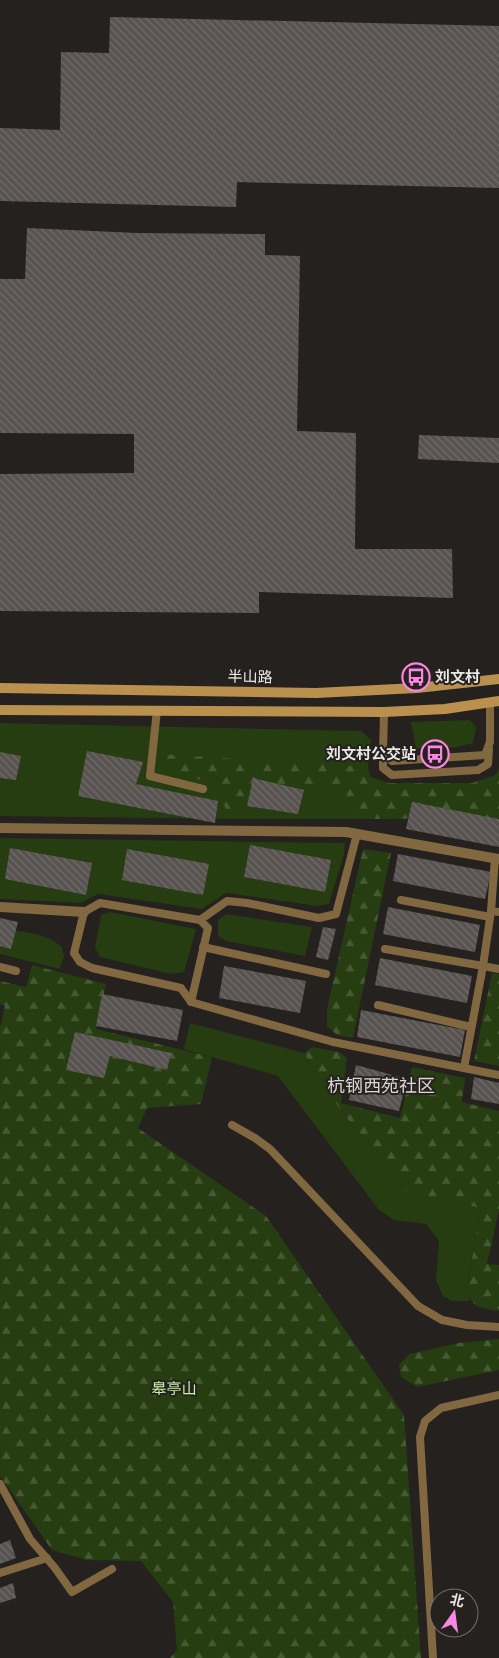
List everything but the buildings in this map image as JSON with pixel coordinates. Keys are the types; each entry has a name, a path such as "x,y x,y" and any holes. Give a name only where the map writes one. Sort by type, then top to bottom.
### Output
{"main road":[{"name":"半山路","path":"0,688 316,693 417,688 499,679"},
{"path":"0,710 384,712 445,709 495,702"}],"street":[{"path":"0,828 346,832 497,858"},
{"path":"0,907 84,912"}],"lane":[{"path":"384,712 383,768 392,775 478,770 488,764 495,702"},
{"path":"158,710 150,776 203,790"},
{"path":"383,754 392,761 485,755 490,742"},
{"path":"200,920 227,901 247,903 319,918 336,914 357,834"},
{"path":"464,1068 493,914 497,858"},
{"path":"401,900 493,914"},
{"path":"191,1002 208,928 200,920 100,903 84,912 74,953 80,962 92,968 181,988 191,1002 333,1042 499,1075"},
{"path":"203,947 326,974"},
{"path":"385,950 499,969"},
{"path":"0,967 16,971"},
{"path":"378,1006 472,1027"},
{"path":"232,1125 270,1149 418,1306 442,1320 467,1325 499,1327"},
{"path":"433,1658 420,1437 425,1421 441,1408 499,1395"},
{"path":"0,1484 30,1539 47,1558 72,1592 112,1569"},
{"path":"0,1573 47,1558"}],"green space":[{"path":"470,720 476,727 473,743 458,747 416,749 411,722"},
{"path":"0,723 361,731 371,740 368,767 370,777 388,783 472,783 494,776 499,770 499,793 372,819 0,816"},
{"path":"161,754 368,767 370,777 388,783 472,783 494,776 499,770 499,818 372,819 351,807 345,790 252,784 241,814 226,810 217,780 190,779 161,771"},
{"path":"0,838 345,843 344,854 329,904 317,906 226,893 202,909 98,894 81,903 0,899"},
{"path":"363,849 391,853 353,1038 337,1035 327,1026 327,1009"},
{"path":"110,912 196,929 184,972 171,974 100,957 95,948 101,915"},
{"path":"226,914 312,927 305,956 226,941 218,936 218,920"},
{"path":"0,929 33,934 55,942 62,947 64,956 60,969 0,954"},
{"name":"皋亭山","path":"32,965 106,984 96,1029 212,1057 201,1104 147,1108 138,1128 266,1216 404,1415 421,1658 170,1658 177,1650 173,1602 141,1561 87,1560 52,1550 0,1476 0,1025 5,1006 0,1004 0,981 26,987"},
{"path":"492,973 499,974 499,1066 474,1061"},
{"path":"190,1023 304,1053 341,1111 407,1192 481,1208 466,1291 470,1301 452,1301 443,1296 436,1280 439,1241 426,1224 394,1220 379,1210 278,1076 184,1049"},
{"path":"312,1047 339,1052 347,1058 341,1103 400,1118 412,1067 465,1078 462,1102 499,1111 499,1210 487,1264 499,1265 499,1311 483,1308 475,1304 466,1292 481,1208 407,1192 341,1111 304,1053"},
{"path":"499,1339 499,1370 417,1387 401,1377 399,1365 409,1354 459,1343"}],"place":[{"name":"刘文村","path":"416,677"},
{"name":"刘文村公交站","path":"435,754"}],"district":[{"name":"杭钢西苑社区","path":"381,1086"}]}
